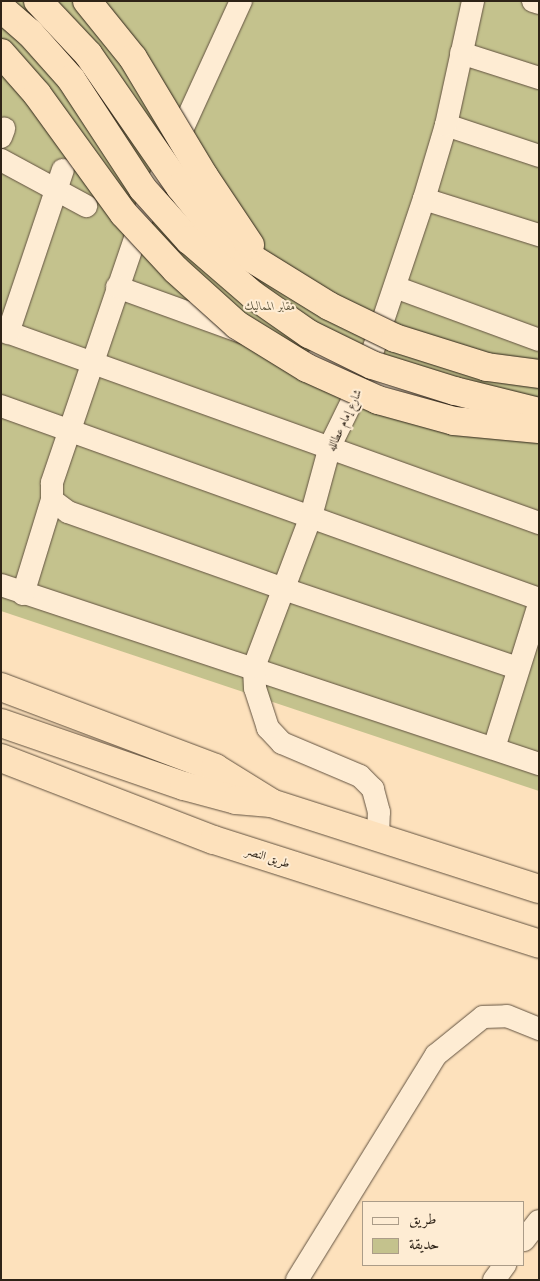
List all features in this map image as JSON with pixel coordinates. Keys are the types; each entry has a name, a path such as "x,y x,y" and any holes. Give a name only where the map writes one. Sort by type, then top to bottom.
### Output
{"highway":[{"path":"38,1 88,54 180,187 209,223 248,256 328,306 395,338 487,367 539,374"},
{"path":"87,1 133,58 227,212 273,270"},
{"path":"1,8 30,33 71,79 144,189 189,240 253,295 309,334 372,365 455,392 539,412"},
{"path":"1,53 24,77 124,214 176,270 237,325 307,368 378,400 454,421 539,429"},
{"path":"1,687 215,768 271,803"},
{"path":"1,723 184,786 236,800 271,803 539,890"},
{"name":"طريق النصر","path":"1,758 214,840 539,944"}],"lane":[{"path":"23,594 52,500 52,482 69,428 90,362 143,215 241,1"},
{"name":"شارع إمام عطالله","path":"378,837 377,802 373,789 360,776 282,743 268,728 255,688 254,667 311,516 330,446 364,377 424,200 446,125 473,1"},
{"path":"533,1 539,3"},
{"path":"461,54 539,78"},
{"path":"446,125 539,156"},
{"path":"1,160 60,180 86,206"},
{"path":"60,180 5,331 330,446 539,523"},
{"path":"424,200 539,236"},
{"path":"117,287 539,439"},
{"path":"395,287 539,340"},
{"path":"1,406 69,428 539,599"},
{"path":"52,500 68,512 284,590 518,668"},
{"path":"1,585 23,594 254,667 539,764"},
{"path":"494,748 539,604"},
{"path":"297,1280 436,1056 483,1017 508,1016 539,1029"},
{"path":"525,1239 539,1221"},
{"path":"494,1280 504,1266"}],"green space":[{"name":"مقابر المماليك","path":"1,1 539,1 539,791 1,611"}]}
